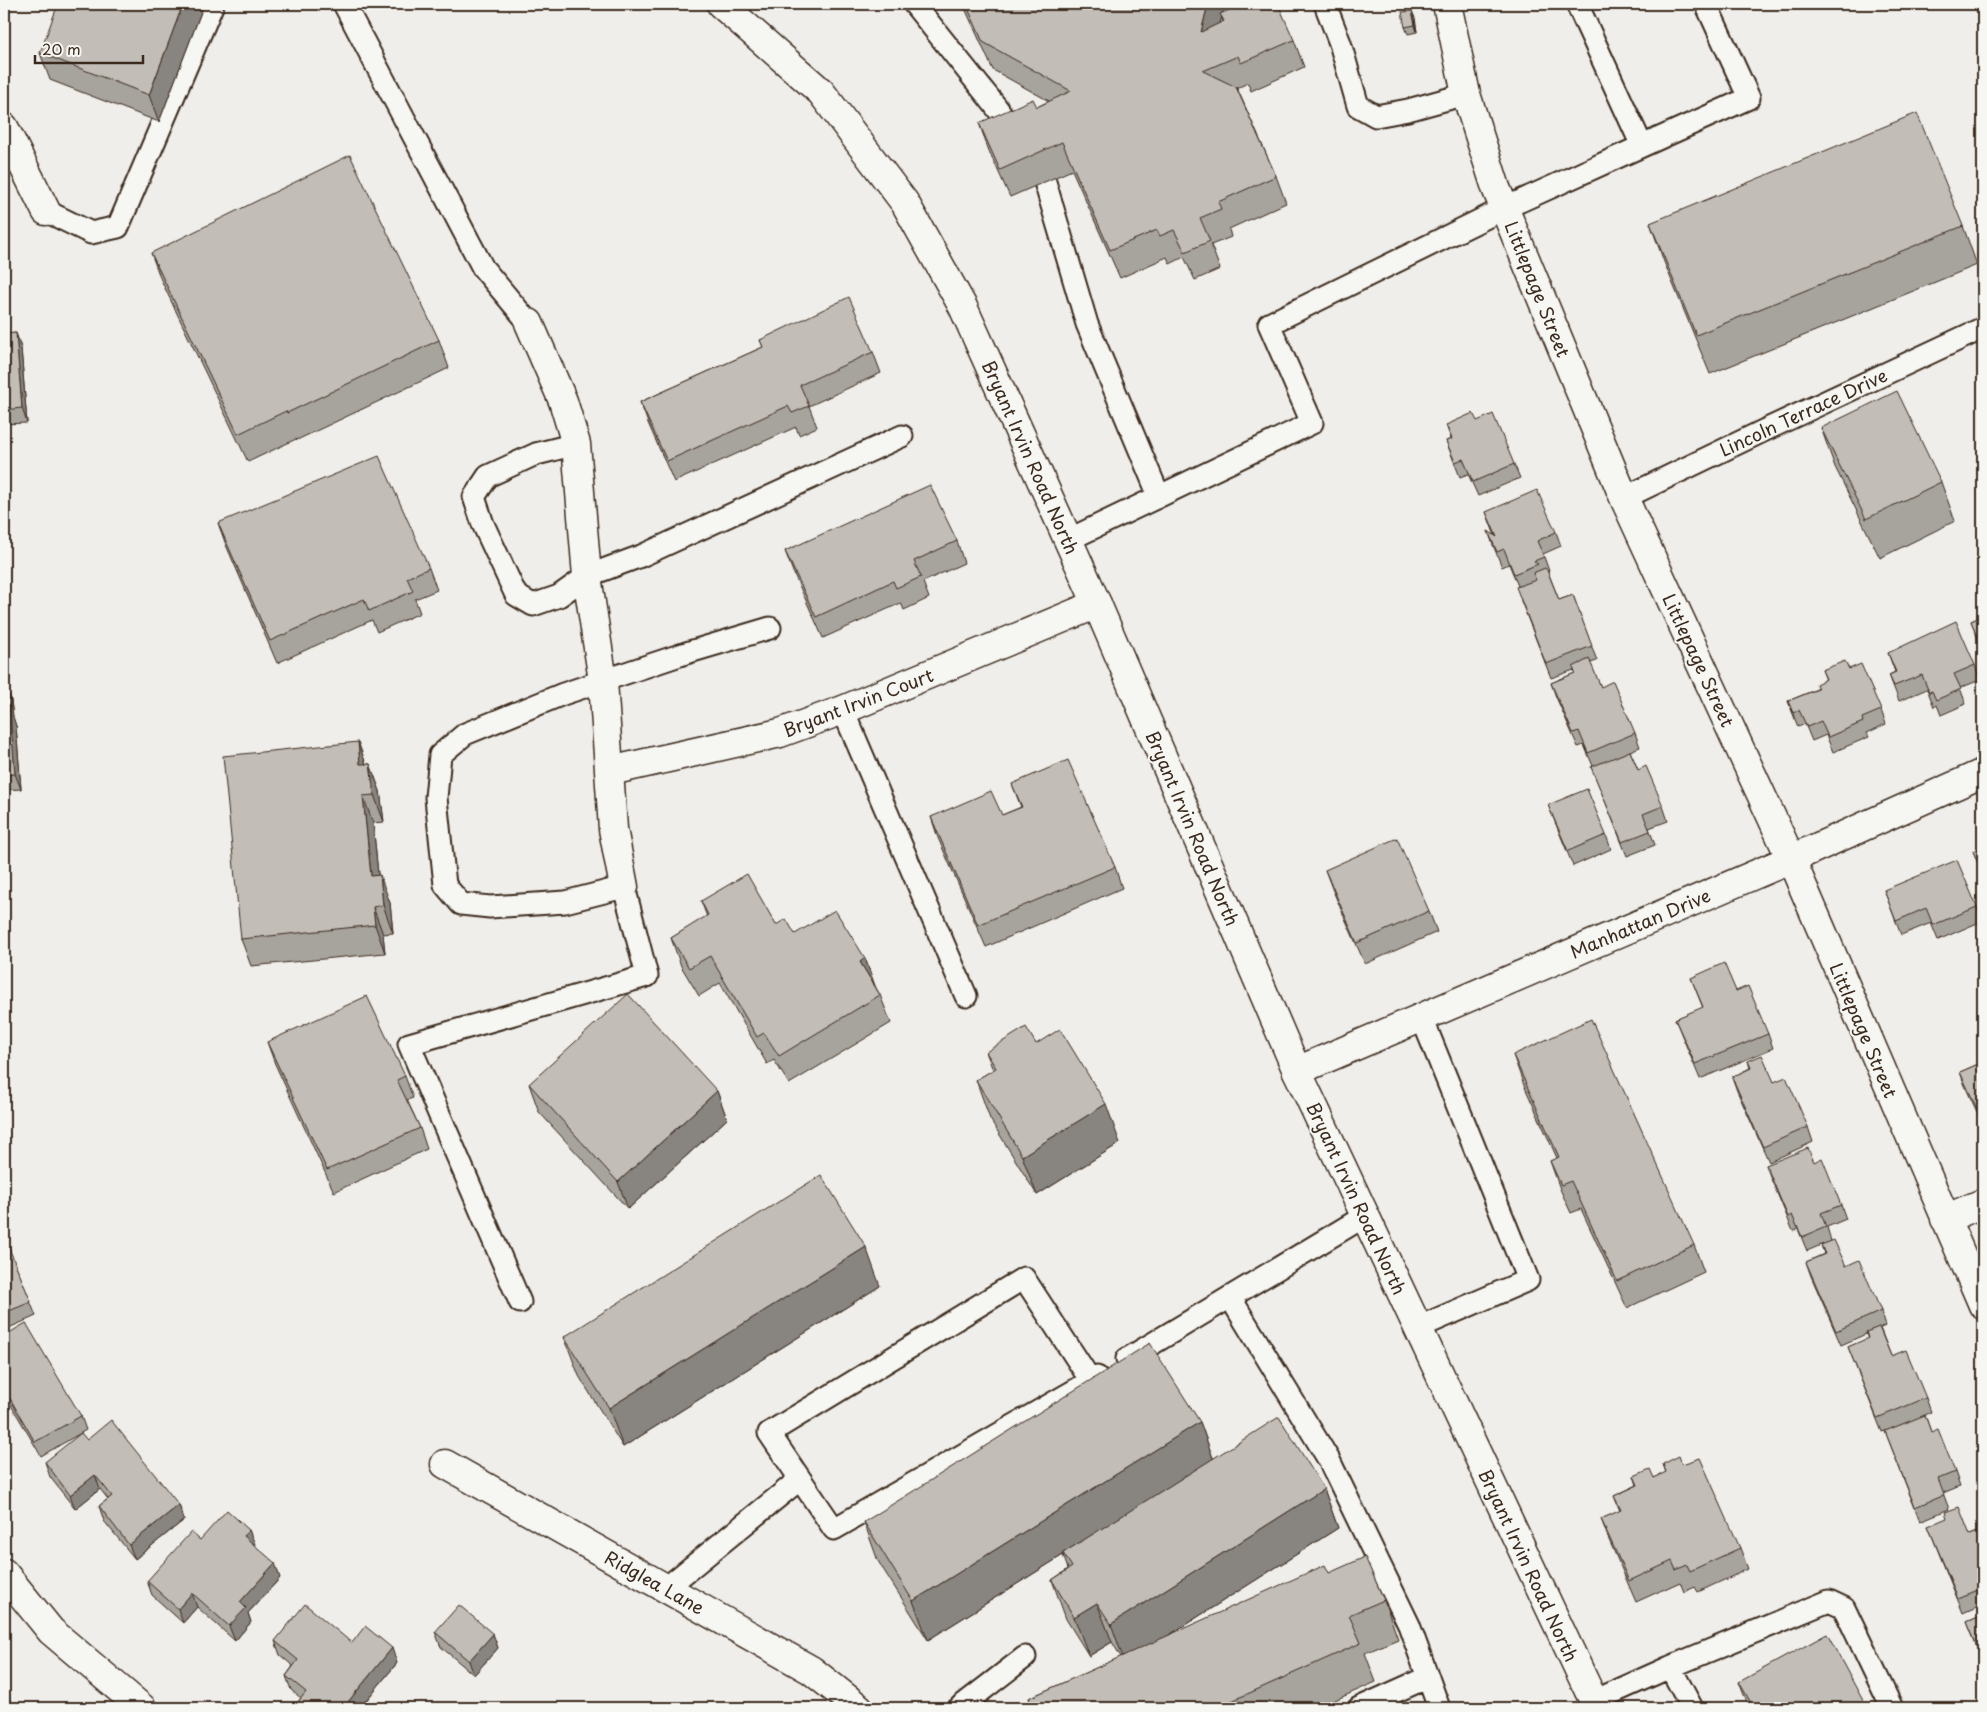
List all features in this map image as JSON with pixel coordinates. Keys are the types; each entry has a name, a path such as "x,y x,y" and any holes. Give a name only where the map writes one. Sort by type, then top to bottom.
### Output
{"street":[{"name":"Bryant Irvin Road North","path":"721,4 821,92 905,203 963,307 1097,604 1297,1071 1596,1706"},
{"name":"Littlepage Street","path":"1447,4 1466,94 1485,154 1505,208 1624,498 1791,859 1983,1305"},
{"path":"4,127 46,211"},
{"path":"529,323 563,400 576,444 588,576 603,681 613,829 624,887"},
{"name":"Bryant Irvin Court","path":"610,771 780,733 843,710 1097,604"},
{"name":"Manhattan Drive","path":"1297,1071 1791,859 1983,773"},
{"path":"1945,1219 1983,1203"},
{"name":"Ridglea Lane","path":"445,1464 811,1670 860,1708"},
{"path":"4,1573 51,1631 142,1708"}],"lane":[{"path":"46,211 91,233 118,227 212,4"},
{"path":"344,4 483,268 529,323"},
{"path":"914,4 1019,138"},
{"path":"1325,4 1340,43 1358,106 1376,116 1408,110 1466,94"},
{"path":"1577,4 1642,146"},
{"path":"1068,540 1312,423 1270,324 1505,208 1749,98 1706,4"},
{"path":"1044,182 1087,324 1159,496"},
{"name":"Lincoln Terrace Drive","path":"1624,498 1983,328"},
{"path":"576,444 536,454 488,476 474,497 483,524 516,595 533,605 559,596 588,576 641,556 902,436"},
{"path":"520,1302 409,1044 646,976 624,887 565,902 490,907 461,904 445,885 436,798 440,755 465,734 563,694 770,628"},
{"path":"843,710 966,996"},
{"path":"1417,1328 1528,1280 1422,1018"},
{"path":"1091,1381 1024,1278 769,1433 834,1529 1091,1381 1365,1216"},
{"path":"1230,1297 1329,1460 1409,1625 1439,1708"},
{"path":"666,1588 800,1479"},
{"path":"1596,1706 1670,1667 1829,1601 1844,1608 1892,1708"},
{"path":"959,1708 1026,1657"},
{"path":"1670,1667 1692,1708"},
{"path":"1359,1708 1428,1677"}],"building":[{"path":"58,4 183,4 149,95 40,53"},
{"path":"966,4 1208,4 1201,32 1224,21 1220,14 1243,4 1278,4 1294,40 1241,63 1238,56 1203,71 1236,87 1276,176 1218,202 1221,209 1200,218 1210,241 1185,252 1174,230 1160,236 1157,230 1110,250 1062,142 1000,170 979,123 1033,99 1037,107 1071,91 983,42"},
{"path":"1412,11 1415,25 1405,27 1402,12"},
{"path":"1917,113 1963,226 1696,335 1650,223"},
{"path":"350,155 439,340 287,413 286,411 238,434 151,253"},
{"path":"849,297 873,352 800,385 809,406 792,413 788,406 667,461 640,402 763,347 760,340"},
{"path":"16,333 22,408 4,410 4,334"},
{"path":"1897,391 1941,482 1866,519 1821,428"},
{"path":"1473,413 1477,421 1493,414 1514,464 1473,482 1463,459 1455,462 1446,441 1452,439 1446,425"},
{"path":"379,456 429,568 407,578 413,591 369,611 364,599 270,641 218,523"},
{"path":"930,485 957,541 914,561 921,577 896,588 893,581 816,617 785,551"},
{"path":"1537,490 1556,532 1537,541 1544,557 1534,561 1538,564 1514,574 1504,549 1497,552 1488,531 1497,537 1486,512"},
{"path":"1545,568 1559,600 1573,595 1592,646 1546,664 1516,587 1536,580 1533,573"},
{"path":"1983,616 1983,633 1977,636 1971,621"},
{"path":"1956,621 1975,665 1954,674 1961,689 1936,700 1932,691 1929,692 1922,675 1894,686 1889,675 1896,672 1888,653"},
{"path":"1589,659 1601,687 1613,681 1635,733 1588,753 1579,731 1573,733 1551,683 1575,673 1573,667"},
{"path":"1845,661 1849,669 1861,664 1881,710 1862,718 1863,722 1828,737 1821,721 1807,727 1799,710 1793,713 1788,701 1818,689 1816,684 1826,679 1822,670"},
{"path":"6,686 15,774 4,775 4,687"},
{"path":"358,742 360,764 370,764 374,795 363,796 371,876 380,875 383,905 373,907 375,925 241,939 223,756"},
{"path":"1630,751 1638,770 1646,766 1663,806 1643,814 1650,831 1622,842 1591,767"},
{"path":"1068,760 1115,867 978,925 931,817 991,791 1002,815 1022,807 1012,784"},
{"path":"1587,789 1606,835 1568,851 1548,805"},
{"path":"1397,838 1429,911 1357,943 1325,870"},
{"path":"1983,846 1983,874 1973,851"},
{"path":"1957,860 1977,907 1933,925 1926,908 1896,921 1884,890"},
{"path":"747,874 776,925 786,919 795,934 835,910 865,958 860,962 880,995 779,1056 764,1033 757,1037 710,956 689,968 671,938 708,915 701,901"},
{"path":"1724,963 1736,991 1748,986 1768,1034 1695,1064 1675,1019 1703,1007 1691,978"},
{"path":"628,994 717,1091 618,1182 529,1084"},
{"path":"367,996 405,1076 397,1080 420,1128 327,1170 267,1042"},
{"path":"1591,1019 1694,1245 1617,1281 1571,1181 1561,1185 1550,1161 1559,1157 1513,1055"},
{"path":"1026,1027 1036,1044 1060,1029 1106,1104 1022,1156 976,1080 996,1068 986,1052"},
{"path":"1762,1055 1774,1082 1786,1077 1808,1127 1763,1147 1732,1077 1751,1068 1748,1061"},
{"path":"1983,1062 1983,1114 1980,1115 1960,1072"},
{"path":"1808,1148 1814,1162 1822,1158 1841,1205 1821,1213 1826,1227 1802,1237 1792,1215 1788,1217 1766,1165"},
{"path":"821,1175 866,1247 609,1408 564,1337"},
{"path":"4,1236 31,1302 4,1313"},
{"path":"1834,1240 1846,1266 1859,1260 1881,1311 1836,1331 1806,1262 1825,1254 1821,1245"},
{"path":"26,1323 81,1416 35,1442 4,1388 4,1336"},
{"path":"1879,1327 1891,1356 1906,1350 1926,1398 1877,1418 1848,1347 1868,1338 1866,1332"},
{"path":"1150,1343 1200,1422 913,1601 864,1522"},
{"path":"1925,1415 1931,1432 1938,1429 1955,1472 1938,1479 1944,1495 1915,1507 1885,1431"},
{"path":"1279,1417 1324,1489 1111,1624 1097,1603 1074,1617 1052,1580 1072,1567 1063,1553"},
{"path":"111,1420 179,1505 129,1545 99,1506 112,1496 95,1475 70,1495 45,1462 81,1433 87,1440"},
{"path":"1679,1456 1682,1464 1700,1458 1740,1548 1690,1571 1687,1565 1676,1570 1672,1561 1629,1581 1601,1519 1621,1510 1614,1496 1638,1485 1634,1476 1650,1469 1654,1478 1666,1472 1663,1464"},
{"path":"1959,1507 1970,1535 1983,1530 1983,1588 1958,1598 1928,1526 1947,1518 1945,1512"},
{"path":"227,1510 249,1530 244,1536 275,1563 240,1602 246,1608 229,1626 192,1593 178,1609 147,1581 191,1532 200,1540"},
{"path":"1365,1557 1384,1600 1349,1615 1361,1643 1216,1708 1033,1708 1029,1698 1325,1565 1329,1573"},
{"path":"305,1604 352,1643 365,1626 392,1648 343,1708 294,1707 306,1692 286,1676 298,1660 275,1641"},
{"path":"459,1605 493,1634 469,1661 435,1632"},
{"path":"1983,1615 1983,1660 1967,1622"},
{"path":"1827,1634 1867,1708 1754,1708 1739,1682"},
{"path":"4,1687 14,1708 4,1708"},
{"path":"1391,1703 1393,1708 1380,1708"}]}
